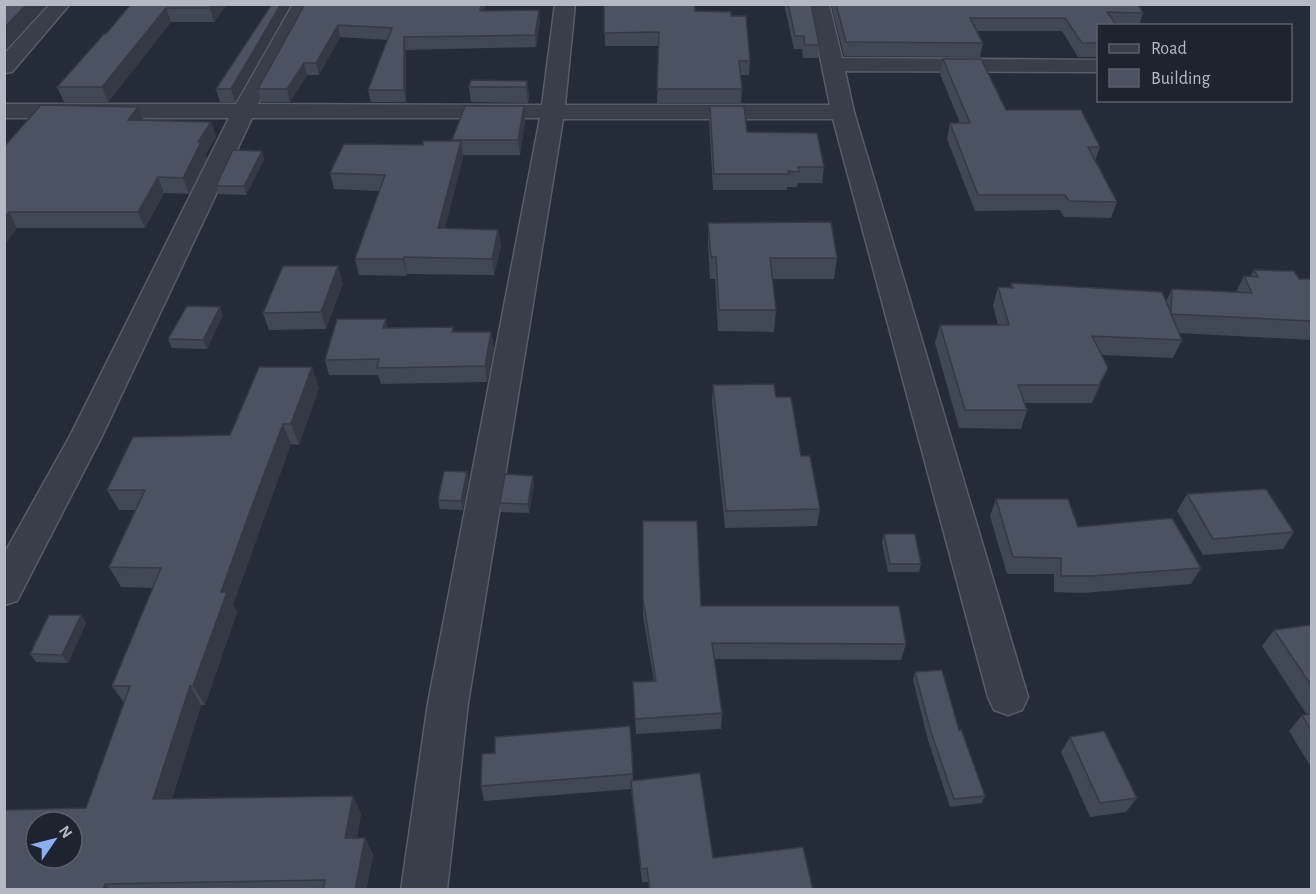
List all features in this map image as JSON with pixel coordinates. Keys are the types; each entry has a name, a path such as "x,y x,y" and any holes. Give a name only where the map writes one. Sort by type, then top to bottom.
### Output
{"street":[{"path":"4,67 61,4"},
{"path":"4,588 86,436 244,110 303,4"},
{"path":"424,890 448,703 553,110 565,4"},
{"path":"819,4 843,112 1008,697"},
{"path":"833,64 1097,66"},
{"path":"4,111 843,112"}],"building":[{"path":"4,4 27,4 4,28"},
{"path":"131,4 212,4 210,8 166,8 102,87 57,87 106,34"},
{"path":"272,4 281,4 231,89 216,89"},
{"path":"305,4 481,4 480,11 539,10 535,35 404,37 404,90 368,90 392,28 338,25 316,63 304,63 287,89 258,89"},
{"path":"604,4 695,4 695,11 731,12 731,16 746,16 750,61 739,61 742,89 657,89 659,32 604,33"},
{"path":"788,4 811,4 819,45 805,45 804,36 795,36"},
{"path":"836,4 1138,4 1143,13 1107,12 1116,24 1097,24 1097,43 1082,43 1065,18 970,18 983,43 846,42"},
{"path":"943,59 981,59 1006,110 1081,110 1100,147 1088,147 1117,202 1069,201 1065,195 978,195 950,123 970,123"},
{"path":"471,80 527,81 526,87 469,87"},
{"path":"41,105 138,107 128,120 211,122 198,142 201,142 183,178 158,177 138,212 9,212 4,217 4,147"},
{"path":"465,106 524,106 518,140 452,140"},
{"path":"710,106 744,106 747,132 817,133 824,167 798,167 799,172 788,171 789,174 714,174"},
{"path":"423,141 461,141 438,228 498,230 492,259 404,257 403,259 355,259 385,175 330,173 344,144 423,145"},
{"path":"233,150 262,151 244,186 216,186"},
{"path":"831,222 837,258 770,258 776,310 719,310 716,257 711,257 708,223"},
{"path":"283,266 338,266 321,312 263,313"},
{"path":"1254,270 1294,271 1299,279 1311,279 1311,321 1171,314 1182,340 1092,336 1108,368 1099,385 1018,385 1027,410 965,410 940,325 1009,325 998,287 1013,288 1011,283 1162,292 1171,313 1172,289 1252,293 1244,276 1258,277"},
{"path":"187,306 220,307 203,340 168,339"},
{"path":"337,319 386,319 383,328 453,327 452,332 491,332 485,366 377,368 379,359 325,360"},
{"path":"259,367 312,367 291,424 283,424 249,514 221,592 227,592 193,686 190,686 153,799 353,796 345,838 365,838 355,890 323,890 325,880 105,884 103,890 4,890 4,810 86,808 130,686 112,686 161,568 109,567 145,490 107,490 133,437 230,435"},
{"path":"774,384 776,397 791,397 801,456 810,456 820,509 726,511 713,385"},
{"path":"444,471 467,472 461,501 438,500"},
{"path":"505,474 533,476 528,504 500,503"},
{"path":"1266,489 1294,532 1213,539 1187,494"},
{"path":"996,499 1068,499 1078,527 1172,518 1201,568 1061,576 1061,558 1013,557"},
{"path":"643,521 697,521 701,606 899,606 906,644 712,643 722,713 635,719 633,682 656,681 643,599"},
{"path":"884,534 915,534 921,564 890,564"},
{"path":"49,615 81,615 62,655 30,654"},
{"path":"1310,625 1311,628 1311,685 1274,630"},
{"path":"942,670 959,730 961,729 985,796 954,799 931,732 915,672"},
{"path":"1311,714 1311,730 1302,715"},
{"path":"630,726 633,774 481,786 482,754 495,753 495,737"},
{"path":"1104,731 1137,798 1100,803 1070,737"},
{"path":"700,773 713,858 803,847 813,890 650,890 647,868 641,869 631,781"}]}
